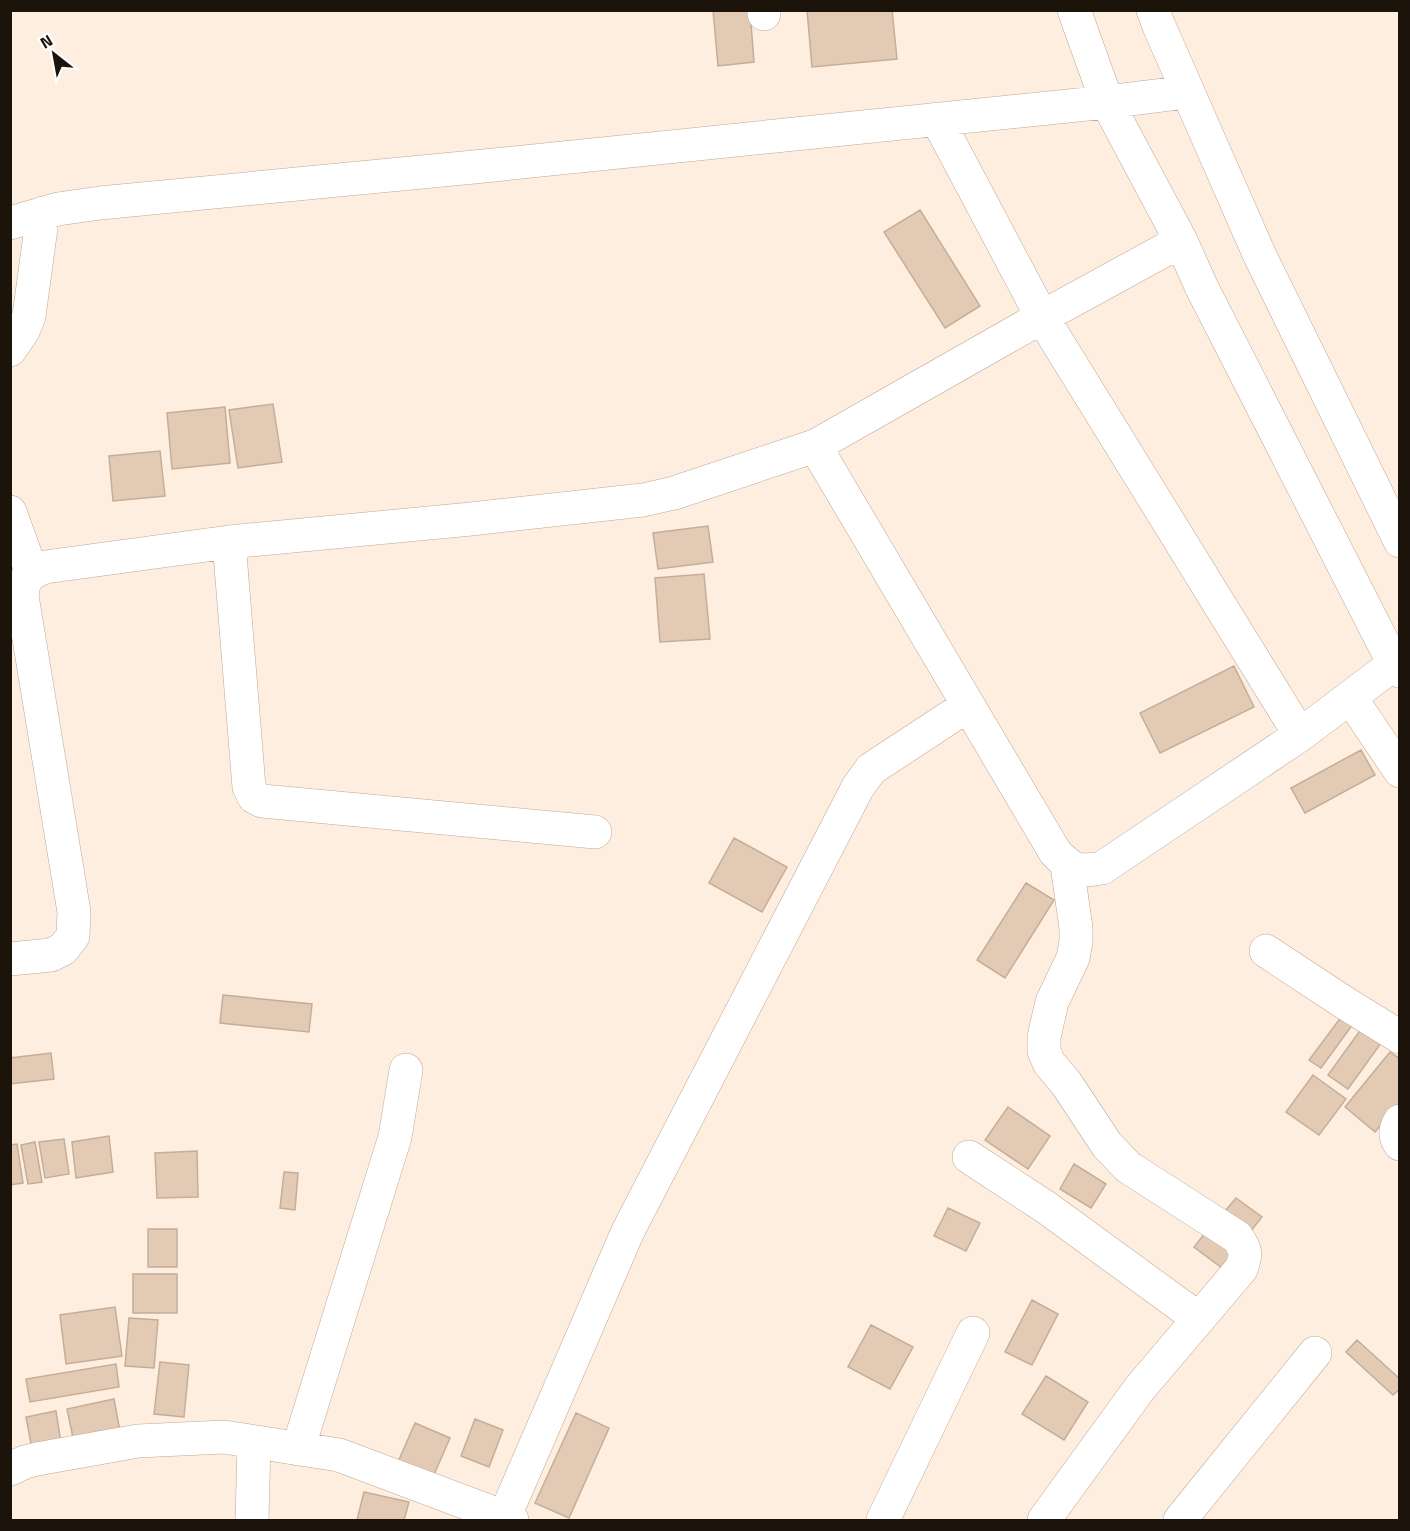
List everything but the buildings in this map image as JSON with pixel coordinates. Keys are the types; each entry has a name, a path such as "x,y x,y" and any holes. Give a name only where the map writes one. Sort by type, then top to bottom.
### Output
{"street":[{"path":"814,446 1055,852 1067,865 1083,871 1102,868 1300,735 1350,697 1397,668 1202,288 1181,241 1107,102 1074,10"},
{"path":"1153,10 1260,256 1400,541"},
{"path":"10,223 58,209 100,203 474,167 1187,92"},
{"path":"937,119 1042,317 1300,735"},
{"path":"10,350 23,331 29,316 43,213"},
{"path":"10,959 51,955 63,949 73,936 74,912 22,596 24,582 32,573 45,567 229,542 471,519 643,500 674,493 814,446 1181,241"},
{"path":"10,512 32,573"},
{"path":"229,542 249,787 254,797 262,801 595,832"},
{"path":"1350,697 1400,771"},
{"path":"11,1461 37,1459 144,1440 224,1437 339,1455 508,1520 628,1231 858,787 871,769 967,706"},
{"path":"1044,1521 1140,1388 1241,1269 1246,1258 1244,1247 1237,1237 1128,1167 1107,1145 1066,1083 1049,1063 1044,1051 1044,1037 1052,1002 1073,958 1076,942 1067,865"},
{"path":"1266,951 1400,1037"},
{"path":"298,1449 395,1137 406,1070"},
{"path":"1400,1121 1396,1127 1396,1138 1400,1144"},
{"path":"969,1157 1047,1208 1199,1319"},
{"path":"883,1521 973,1333"},
{"path":"1179,1521 1316,1353"},
{"path":"252,1521 254,1442"}]}
